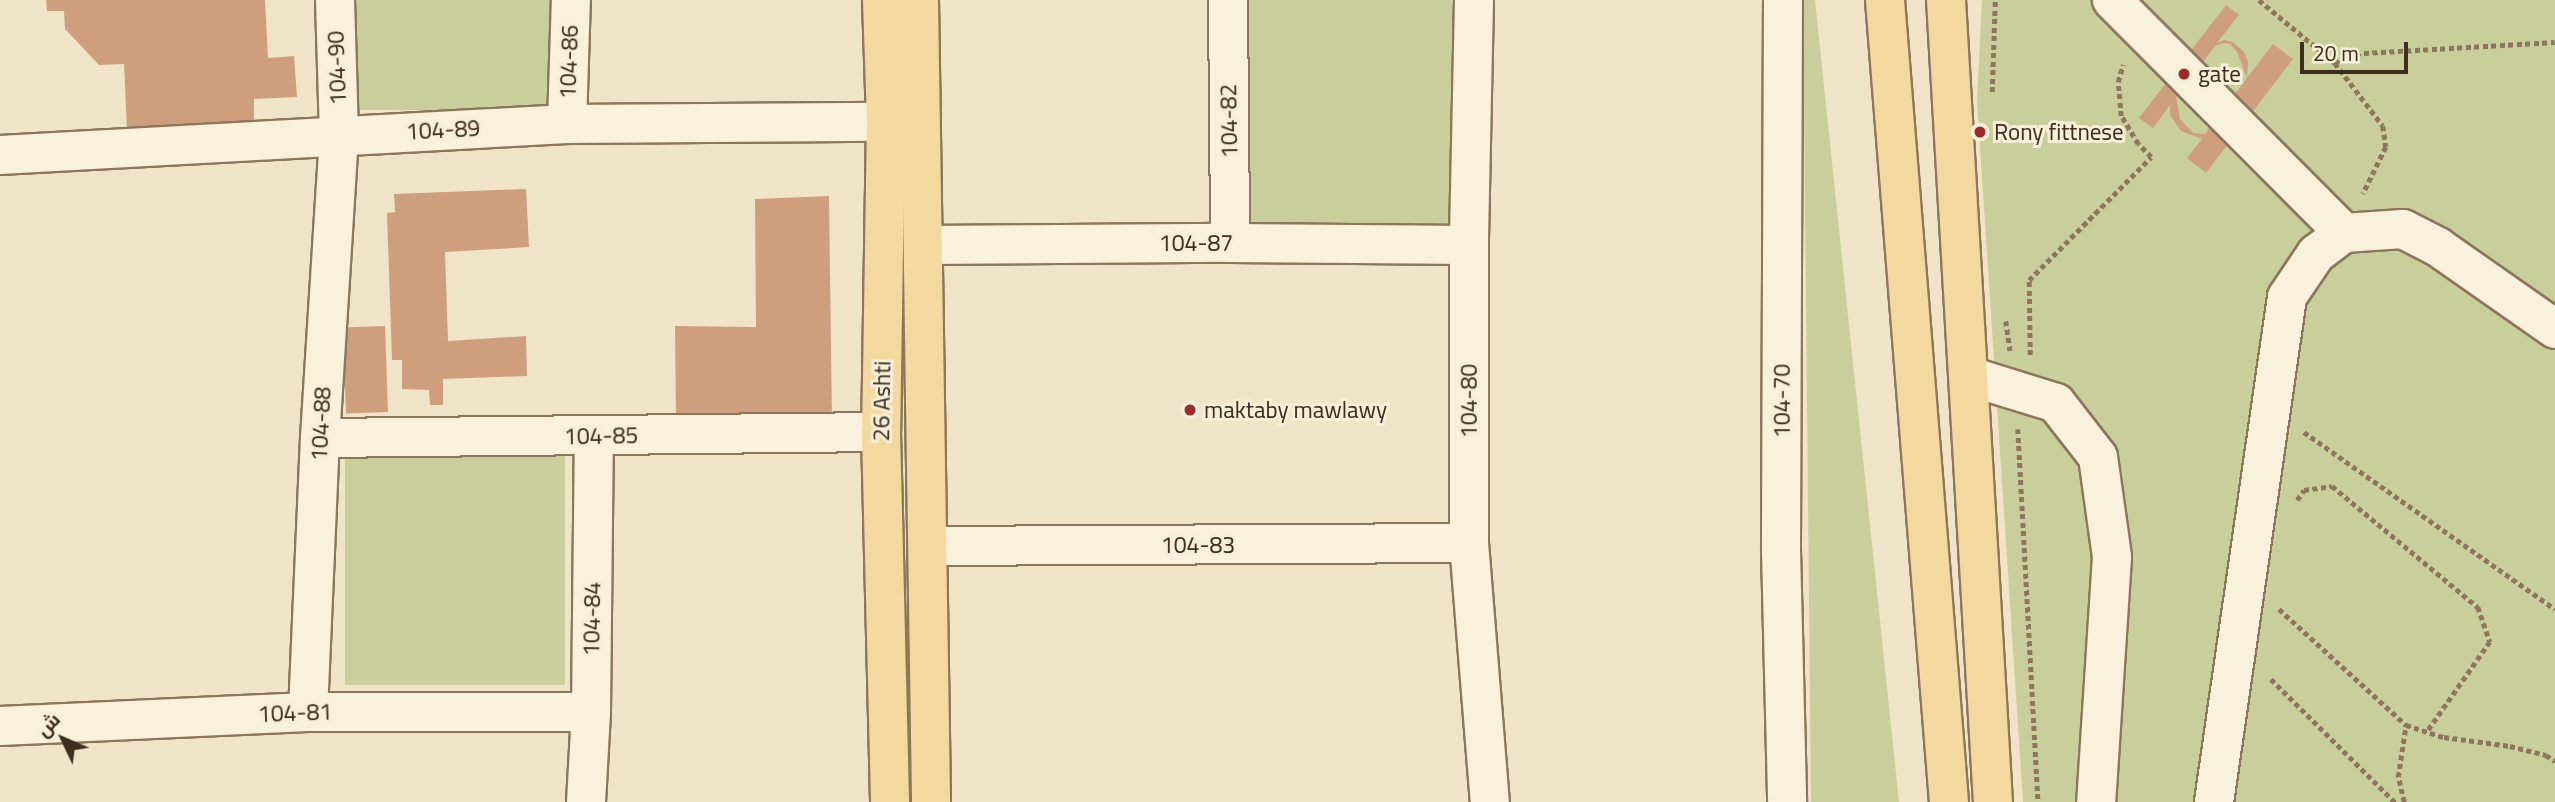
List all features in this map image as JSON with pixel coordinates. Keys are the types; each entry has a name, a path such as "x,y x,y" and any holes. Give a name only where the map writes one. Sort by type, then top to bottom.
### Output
{"main road":[{"name":"26 Ashti","path":"882,0 886,122 881,432 890,802"},
{"name":"26 Ashti","path":"919,0 931,802"},
{"path":"1885,0 1948,802"},
{"path":"1949,5 1993,802"}],"street":[{"name":"104-90","path":"335,0 339,135"},
{"name":"104-86","path":"567,124 571,0"},
{"name":"104-82","path":"1228,0 1230,243"},
{"name":"104-80","path":"1474,0 1469,246 1469,544 1490,802"},
{"name":"104-70","path":"1783,0 1781,550 1787,802"},
{"path":"2112,0 2344,233"},
{"name":"104-89","path":"0,155 567,124 886,122"},
{"name":"104-88","path":"308,712 320,438 339,135"},
{"path":"2214,802 2287,297 2316,254 2344,233 2403,229 2438,247 2555,329"},
{"name":"104-87","path":"923,245 1230,243 1469,246"},
{"path":"1969,376 2056,403 2098,457 2112,557 2096,802"},
{"name":"104-85","path":"320,438 881,432"},
{"name":"104-84","path":"586,802 591,712 594,437"},
{"name":"104-83","path":"928,546 1469,544"},
{"name":"104-81","path":"0,726 308,712 591,712"}],"path":[{"path":"2259,0 2335,63 2383,126 2386,146 2344,233"},
{"path":"2028,394 2031,342 2029,280 2151,157 2138,144 2121,116 2118,82 2127,47 2142,31"},
{"path":"2335,63 2347,54 2555,42"},
{"path":"2270,408 2555,610"},
{"path":"2288,511 2304,490 2332,486 2478,607 2490,642 2427,732"},
{"path":"2245,578 2406,725 2427,732 2510,746 2546,755 2555,761"},
{"path":"2235,645 2395,802"},
{"path":"2404,802 2398,777 2406,725"}],"green space":[{"path":"354,0 566,0 566,110 354,110"},
{"path":"1244,0 1454,0 1454,230 1244,230"},
{"path":"1803,0 1815,0 1899,802 1811,802"},
{"path":"1982,0 2555,0 2555,802 2023,802 1977,101"},
{"path":"345,441 565,441 565,685 345,685"}],"building":[{"path":"46,0 265,0 268,58 294,56 297,97 254,99 254,124 127,131 124,64 99,65 65,29 64,11 47,11"},
{"path":"2226,5 2239,15 2217,43 2224,40 2233,42 2244,52 2248,62 2247,78 2273,44 2293,59 2206,173 2187,158 2202,139 2181,131 2170,115 2170,105 2153,128 2139,118","holes":["2230,44 2237,52 2247,78 2205,134 2193,133 2180,119 2176,97 2215,46"]},
{"path":"526,189 529,247 445,252 448,341 526,336 527,376 443,379 443,405 430,405 429,390 402,389 402,360 392,360 387,213 395,212 394,194"},
{"path":"829,196 832,421 676,417 675,326 756,327 755,199"},
{"path":"385,326 388,412 346,413 343,327"}],"place":[{"name":"gate","path":"2184,74"},
{"name":"Rony fittnese","path":"1980,132"},
{"name":"maktaby mawlawy","path":"1190,410"}]}
